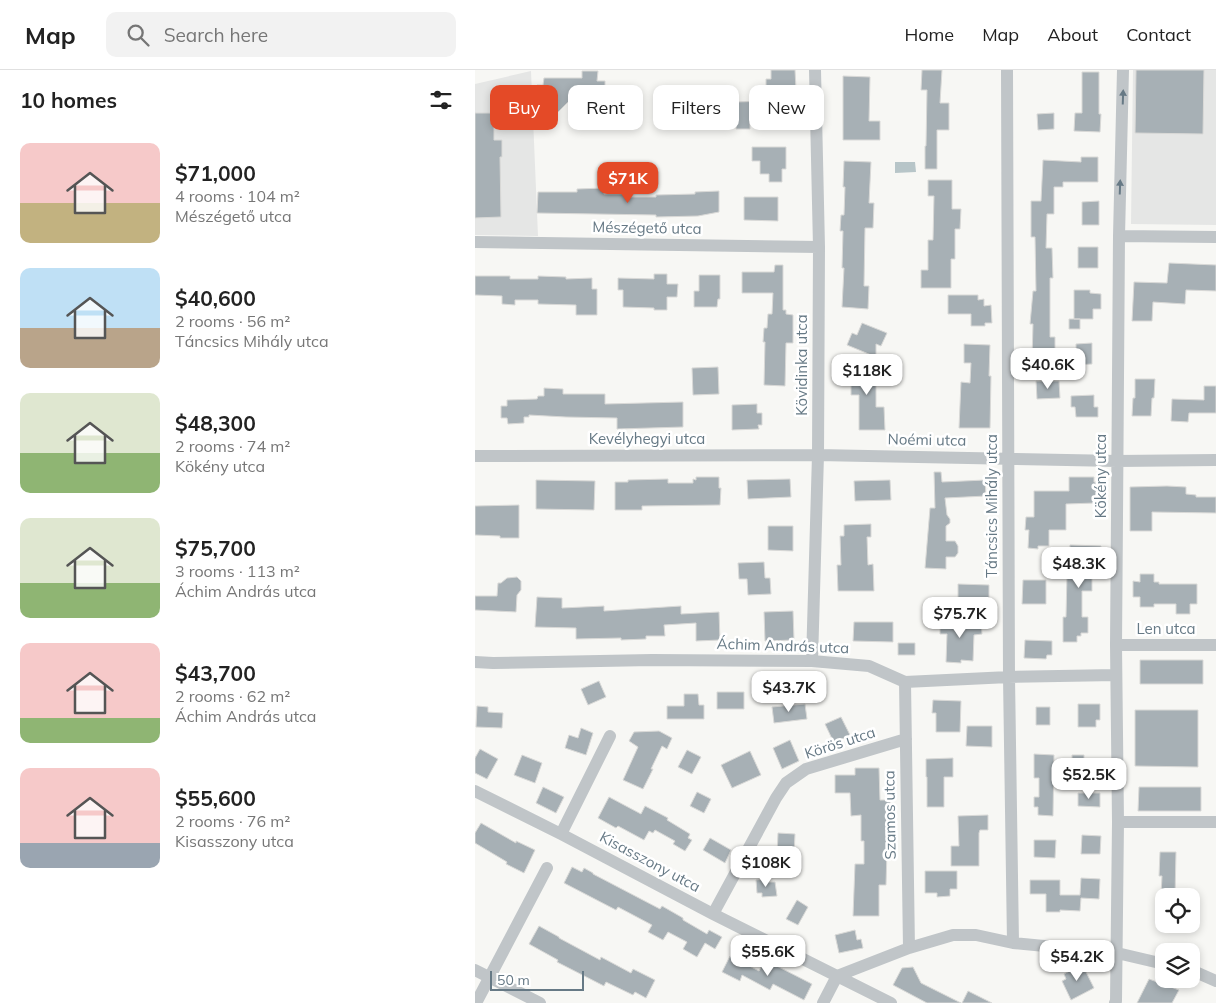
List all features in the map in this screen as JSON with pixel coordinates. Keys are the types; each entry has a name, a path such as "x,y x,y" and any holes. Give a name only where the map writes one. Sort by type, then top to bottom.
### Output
{"street":[{"name":"Kövidinka utca","path":"812,661 818,455 819,247 815,70"},
{"name":"Táncsics Mihály utca","path":"1007,70 1009,678 1013,943"},
{"name":"Kökény utca","path":"1115,1003 1118,822 1116,675 1117,461 1123,70"},
{"path":"1119,236 1216,237"},
{"name":"Mészégető utca","path":"475,242 819,247"},
{"name":"Noémi utca","path":"818,455 1117,461 1216,460"},
{"name":"Kevélyhegyi utca","path":"475,456 818,455"},
{"name":"Len utca","path":"1116,645 1216,645"},
{"name":"Áchim András utca","path":"475,662 812,661 869,666 905,682 1116,675"},
{"name":"Szamos utca","path":"905,682 909,948"},
{"path":"561,834 610,736"},
{"name":"Körös utca","path":"713,914 786,783 806,769 905,739"},
{"name":"Kisasszony utca","path":"475,791 713,914 891,1003"},
{"path":"1118,822 1216,822"},
{"path":"476,1003 547,868"},
{"path":"823,1003 837,976 909,948 953,935 976,935 1013,943 1117,953 1155,962"},
{"path":"475,970 540,1003"},
{"path":"1200,974 1216,981"}],"shaded area":[{"path":"1133,70 1216,70 1216,225 1131,224"},
{"path":"531,71 532,85 490,85 490,130 534,130 538,236 475,235 475,84"},
{"path":"895,162 915,162 916,172 895,173"}],"building":[{"path":"771,70 795,70 796,85 766,85 766,79 771,79"},
{"path":"922,70 942,70 940,103 949,103 949,130 937,130 937,169 925,169 927,90 921,90"},
{"path":"1136,70 1204,70 1203,134 1135,133"},
{"path":"582,71 598,71 597,81 605,81 605,85 568,85 568,102 558,112 558,85 543,85 544,78 582,78"},
{"path":"1082,72 1099,72 1100,132 1074,131 1075,113 1082,113"},
{"path":"843,76 870,77 869,121 880,121 880,140 843,140"},
{"path":"739,102 749,102 749,129 739,129"},
{"path":"475,113 490,113 490,130 494,130 494,140 502,140 502,157 500,157 501,217 475,218"},
{"path":"1054,113 1054,129 1038,130 1037,114"},
{"path":"752,147 786,147 786,169 782,169 782,182 769,182 769,174 760,174 760,161 752,161"},
{"path":"1081,157 1098,157 1098,182 1063,182 1063,187 1054,187 1054,214 1047,214 1046,248 1052,248 1053,278 1050,278 1050,337 1055,337 1055,361 1032,360 1033,324 1030,324 1033,291 1036,291 1035,237 1031,237 1031,201 1041,201 1043,160 1081,162"},
{"path":"844,161 871,162 869,203 874,203 873,228 865,228 864,286 869,286 868,309 842,307 844,268 842,268 843,231 840,231 841,215 844,215"},
{"path":"928,180 952,180 952,209 961,209 960,229 955,229 955,259 951,259 951,288 921,288 921,270 928,270 928,240 933,240 934,196 928,196"},
{"path":"604,188 604,194 629,194 629,197 656,197 656,195 719,191 719,212 698,216 656,217 656,215 537,213 538,192 577,192 577,189"},
{"path":"744,197 778,197 778,221 744,220"},
{"path":"1099,201 1099,225 1082,225 1082,202"},
{"path":"1078,247 1098,247 1098,268 1078,268"},
{"path":"1169,263 1216,265 1216,291 1186,290 1185,304 1153,302 1152,321 1132,321 1134,282 1167,283"},
{"path":"775,265 783,265 783,310 786,310 786,314 793,315 793,343 786,343 785,386 764,385 764,328 767,328 768,314 772,314 773,293 742,293 742,272 774,272"},
{"path":"654,274 667,274 667,284 678,284 677,297 667,297 667,310 623,307 623,290 618,290 618,278 654,279"},
{"path":"699,275 720,275 720,299 718,299 717,307 694,307 694,291 699,291"},
{"path":"475,276 510,276 510,279 538,279 538,276 566,277 566,279 592,278 592,289 597,289 597,315 576,315 576,305 538,304 538,300 515,300 515,305 502,304 502,296 475,295"},
{"path":"1074,290 1090,290 1090,293 1101,294 1101,309 1093,309 1093,319 1074,319"},
{"path":"948,295 978,295 978,300 984,299 984,306 991,305 992,323 985,323 985,326 971,326 971,314 948,314"},
{"path":"1069,319 1080,319 1080,329 1069,329"},
{"path":"862,323 887,333 881,346 876,344 876,357 847,345 852,333 857,335"},
{"path":"1092,343 1092,364 1076,365 1076,344"},
{"path":"964,344 990,345 990,428 959,428 961,382 970,383 971,363 964,363"},
{"path":"851,363 876,363 876,407 884,407 885,430 859,430 859,395 851,395"},
{"path":"718,367 719,394 693,395 692,368"},
{"path":"1135,379 1155,379 1151,416 1132,416 1133,398 1135,398"},
{"path":"1036,381 1059,381 1060,398 1037,399"},
{"path":"1204,386 1216,386 1216,413 1189,413 1188,422 1171,421 1172,399 1204,400"},
{"path":"544,388 563,389 563,394 605,394 605,404 683,402 683,427 617,429 617,418 529,415 529,417 524,417 524,423 508,424 507,418 501,418 501,406 507,406 507,400 537,399 538,396 544,396"},
{"path":"1094,395 1094,407 1098,407 1098,417 1076,417 1075,407 1071,407 1071,396"},
{"path":"757,404 757,413 762,413 762,425 758,425 759,429 732,430 732,405"},
{"path":"934,472 941,472 942,482 985,480 986,496 945,498 947,515 950,519 950,523 946,526 946,541 955,541 958,546 958,553 955,557 946,557 946,569 925,568 930,508 935,508"},
{"path":"696,477 719,477 719,488 721,488 720,505 642,506 642,510 615,510 615,482 668,479 668,483 693,483 693,479 696,480"},
{"path":"1069,477 1094,477 1094,482 1099,482 1099,495 1095,495 1095,503 1066,504 1066,530 1049,530 1049,546 1038,546 1038,549 1028,548 1029,530 1025,530 1026,517 1034,517 1034,491 1069,491"},
{"path":"790,479 791,497 748,499 747,480"},
{"path":"536,480 595,481 594,510 536,509"},
{"path":"890,480 891,500 855,501 854,481"},
{"path":"1130,487 1186,487 1186,494 1196,495 1196,497 1216,497 1216,513 1152,512 1152,531 1130,531"},
{"path":"519,505 519,538 475,535 475,506"},
{"path":"871,524 871,537 867,537 868,565 873,564 874,591 838,591 837,565 841,565 840,536 844,536 844,525"},
{"path":"768,526 793,526 793,551 768,550"},
{"path":"1070,545 1101,546 1100,562 1092,562 1092,591 1082,591 1082,617 1088,617 1088,633 1081,633 1081,636 1077,636 1077,642 1063,642 1063,617 1066,617"},
{"path":"764,562 765,578 770,578 771,594 748,595 747,579 739,579 738,563"},
{"path":"1140,574 1154,574 1154,582 1159,582 1159,584 1197,584 1197,604 1190,604 1190,614 1176,614 1176,604 1154,604 1154,607 1140,607 1140,597 1133,597 1133,581 1140,582"},
{"path":"517,577 521,581 521,590 517,595 516,612 475,610 475,596 497,596 498,583 507,578"},
{"path":"1023,580 1046,580 1046,604 1022,604"},
{"path":"958,584 989,585 989,602 958,601"},
{"path":"537,597 562,598 562,608 604,606 604,611 681,606 681,614 719,612 720,640 696,641 696,623 664,625 665,636 646,636 646,639 576,639 576,628 535,627"},
{"path":"793,611 794,640 765,641 764,612"},
{"path":"981,619 982,634 974,635 973,661 961,660 961,663 946,662 947,634 940,634 940,621"},
{"path":"854,622 893,622 893,642 853,641"},
{"path":"1025,640 1052,641 1052,655 1047,655 1046,659 1024,658"},
{"path":"898,643 915,643 915,655 898,655"},
{"path":"1140,660 1203,660 1203,684 1140,684"},
{"path":"599,681 606,697 588,705 581,689"},
{"path":"770,681 770,699 755,700 754,682"},
{"path":"717,692 744,692 744,709 717,709"},
{"path":"684,694 698,694 699,705 704,705 704,719 667,719 667,706 684,706"},
{"path":"933,700 961,701 960,732 936,732 936,713 932,713"},
{"path":"805,704 807,719 774,723 772,707"},
{"path":"1078,704 1100,704 1100,720 1096,720 1096,727 1078,727"},
{"path":"477,706 488,707 488,712 503,713 502,728 476,727"},
{"path":"1036,707 1050,707 1050,725 1036,725"},
{"path":"1135,710 1198,710 1198,767 1135,766"},
{"path":"841,717 850,735 834,743 825,724"},
{"path":"967,726 992,726 992,747 966,746"},
{"path":"581,728 593,733 586,755 565,748 569,735 578,738"},
{"path":"659,731 672,738 667,749 662,746 643,789 623,780 638,747 629,741 634,732"},
{"path":"790,740 799,761 782,769 773,748"},
{"path":"480,749 498,759 487,779 475,773 475,758"},
{"path":"687,750 701,757 692,774 678,767"},
{"path":"750,751 761,775 732,788 721,765"},
{"path":"1034,754 1054,755 1053,816 1038,815 1038,807 1034,807 1034,797 1039,797 1039,778 1034,778"},
{"path":"522,755 542,763 535,783 514,775"},
{"path":"1072,755 1084,755 1084,765 1087,765 1087,778 1072,778"},
{"path":"953,758 953,777 944,777 944,807 927,807 926,759"},
{"path":"855,768 879,768 880,800 890,800 886,885 879,885 879,916 853,916 855,864 864,864 864,841 861,841 861,815 851,816 850,793 835,793 835,775 855,775"},
{"path":"543,787 564,797 556,813 536,803"},
{"path":"1139,787 1201,787 1201,811 1138,811"},
{"path":"697,792 711,799 704,813 690,806"},
{"path":"1078,793 1100,793 1100,807 1078,806"},
{"path":"609,797 641,814 645,806 668,818 667,820 690,834 688,838 692,840 685,851 673,844 675,841 655,830 653,833 649,831 644,840 618,826 616,828 598,818"},
{"path":"988,815 988,830 980,830 979,833 979,866 951,866 951,846 959,846 958,816"},
{"path":"481,823 516,843 516,841 535,850 524,873 506,864 507,862 475,843 475,833"},
{"path":"778,833 795,834 794,856 777,856"},
{"path":"1082,835 1101,836 1100,854 1081,854"},
{"path":"710,838 731,850 725,863 703,850"},
{"path":"1034,840 1056,840 1055,858 1034,857"},
{"path":"1160,852 1176,852 1175,888 1161,888 1162,876 1159,876"},
{"path":"572,867 582,872 584,868 660,909 662,906 707,934 709,930 722,937 715,949 705,943 697,957 683,949 687,942 668,932 663,940 648,932 652,925 618,907 616,910 564,883"},
{"path":"925,871 957,871 957,889 950,889 950,896 937,897 937,893 925,893"},
{"path":"1081,878 1100,879 1099,899 1081,898 1080,911 1060,910 1060,912 1046,912 1046,894 1030,894 1030,880 1060,880 1060,895 1080,895"},
{"path":"768,879 769,882 775,882 777,896 762,897 762,893 757,893 756,880"},
{"path":"797,900 808,907 798,925 786,919"},
{"path":"539,926 600,960 601,957 631,973 633,969 655,980 646,998 635,992 633,995 606,982 604,986 557,962 558,960 529,944"},
{"path":"855,930 857,940 861,939 863,948 839,953 835,935"},
{"path":"730,956 759,971 765,960 812,984 804,1000 773,984 770,990 742,975 740,981 722,972"},
{"path":"1082,964 1094,988 1071,1000 1062,981 1066,979 1064,974"},
{"path":"913,967 921,983 961,1003 927,1003 893,985 902,968"},
{"path":"1149,979 1155,981 1155,988 1174,988 1179,990 1172,1003 1137,1003"},
{"path":"968,991 992,1003 962,1003"}]}
